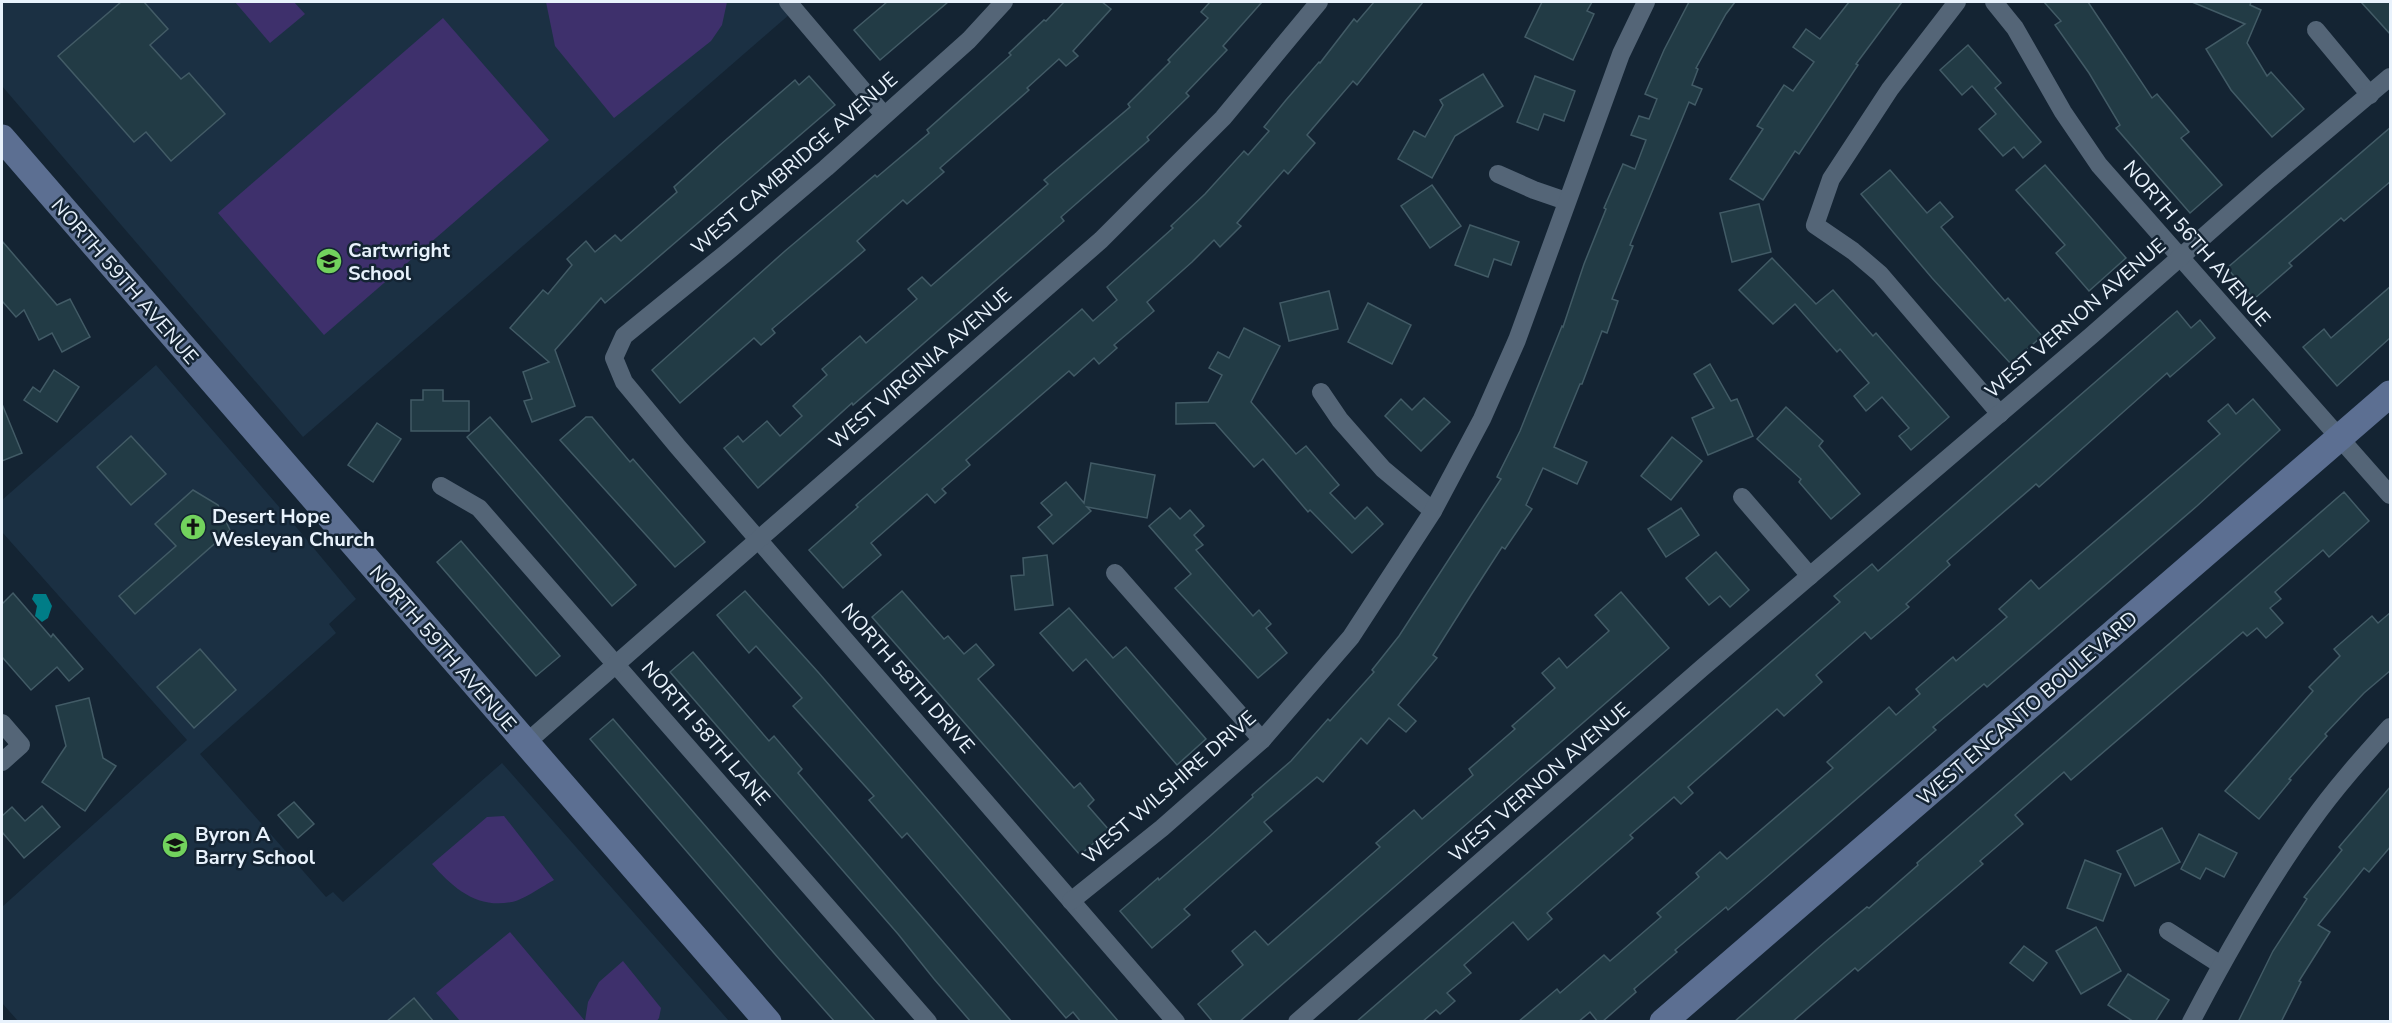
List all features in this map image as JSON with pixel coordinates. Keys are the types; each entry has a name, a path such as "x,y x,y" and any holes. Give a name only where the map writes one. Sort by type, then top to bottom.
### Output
{"main road":[{"name":"NORTH 59TH AVENUE","path":"5,149 768,1022"},
{"name":"WEST ENCANTO BOULEVARD","path":"1663,1022 2391,394"}],"street":[{"path":"788,2 884,115"},
{"name":"WEST CAMBRIDGE AVENUE","path":"614,358 624,336 726,253 884,115 969,40 1004,2"},
{"name":"WEST VIRGINIA AVENUE","path":"526,743 1101,240 1223,118 1318,2"},
{"name":"WEST WILSHIRE DRIVE","path":"1071,902 1162,828 1262,740 1351,637 1433,511 1482,419 1517,340 1621,54 1646,2"},
{"path":"1957,2 1890,89 1831,179 1815,225 1853,251 1880,274 2000,414"},
{"name":"NORTH 56TH AVENUE","path":"1994,2 2015,28 2063,112 2099,165 2391,495"},
{"path":"2316,30 2370,95"},
{"name":"WEST VERNON AVENUE","path":"1297,1022 1810,576 2092,335 2179,257 2391,77"},
{"path":"1498,174 1566,201"},
{"name":"NORTH 58TH DRIVE","path":"614,358 624,382 1176,1022"},
{"path":"1321,392 1340,420 1383,469 1433,511"},
{"name":"NORTH 58TH LANE","path":"441,486 479,508 928,1022"},
{"path":"1742,497 1810,576"},
{"path":"1114,573 1262,740"},
{"path":"2,723 21,745 2,762"},
{"path":"2191,1022 2221,965 2311,821 2356,765 2391,727"},
{"path":"2168,931 2221,965"}],"shaded area":[{"name":"Cartwright School","path":"2,2 779,2 790,14 303,437 2,86"},
{"path":"235,2 294,2 305,14 270,43"},
{"path":"546,2 727,2 722,25 711,41 614,118 555,46"},
{"path":"443,18 549,140 324,335 218,213"},
{"name":"Byron A Barry School","path":"156,365 356,599 329,624 336,633 200,754 326,897 333,892 343,902 502,763 729,1021 18,1021 2,1003 2,907 187,740 2,532 2,500"},
{"path":"34,594 46,594 52,606 48,618 42,622 35,616 37,606 32,599"},
{"path":"504,816 554,880 517,901 488,902 467,895 448,881 432,864 487,817"},
{"path":"510,932 585,1021 588,1002 599,982 623,961 661,1008 659,1018 656,1022 460,1021 436,993"}],"building":[{"path":"121,2 144,2 168,29 150,45 181,79 189,73 225,114 171,161 146,132 134,142 58,56"},
{"path":"887,2 948,2 880,60 854,30"},
{"path":"1064,2 1102,2 1111,9 1073,51 1078,56 1066,66 1059,59 1027,88 1029,90 940,168 944,172 907,204 903,200 857,241 865,250 772,329 775,333 761,345 754,338 680,403 652,370 785,251 929,133 927,130 1011,55 1009,53"},
{"path":"1210,2 1262,2 1223,46 1227,50 1186,93 1189,96 1147,137 1149,140 1061,217 1064,221 853,405 852,403 758,488 724,448 738,436 743,442 767,421 780,436 802,416 793,406 827,375 822,369 860,336 866,343 917,299 908,289 922,277 931,286 1048,184 1044,180 1130,107 1128,104 1170,62 1168,60 1208,18 1201,12"},
{"path":"1374,2 1423,2 1357,85 1353,81 1307,135 1315,143 1288,174 1284,170 1237,223 1241,226 1220,247 1214,240 1147,302 1154,311 1114,345 1117,348 1099,364 1094,358 1074,376 1069,371 966,460 970,465 942,489 946,493 935,503 927,494 871,543 881,555 843,588 809,550 858,507 856,505 1082,309 1093,321 1117,300 1107,287 1173,228 1171,226 1205,194 1244,151 1248,155 1269,131 1264,127 1286,100 1320,63 1354,19 1357,22"},
{"path":"1542,2 1592,2 1587,11 1594,14 1573,60 1525,37"},
{"path":"1689,2 1735,2 1696,68 1698,69 1692,85 1702,89 1695,105 1689,102 1630,245 1633,246 1612,299 1618,301 1607,333 1602,331 1554,447 1587,462 1577,484 1543,468 1526,505 1532,509 1505,549 1502,547 1471,595 1433,655 1437,658 1398,705 1416,721 1406,732 1389,718 1367,744 1361,738 1323,782 1317,777 1264,822 1272,831 1184,909 1190,915 1152,948 1120,911 1158,878 1159,880 1253,797 1252,795 1291,761 1328,719 1330,721 1374,672 1372,670 1399,636 1501,479 1497,477 1520,431 1563,327 1584,264 1606,209 1604,208 1623,164 1635,169 1646,140 1631,135 1639,116 1649,119 1657,99 1645,94 1664,50"},
{"path":"1849,2 1902,2 1856,64 1858,65 1799,154 1795,151 1763,200 1730,179 1763,129 1757,126 1784,85 1793,91 1814,62 1793,47 1806,29 1820,39"},
{"path":"2044,2 2088,2 2152,98 2157,94 2189,132 2181,138 2222,185 2190,213 2116,128 2120,125 2089,73 2055,25 2061,21"},
{"path":"2192,2 2251,2 2250,5 2261,10 2247,43 2267,76 2271,72 2304,109 2272,137 2231,90 2206,49 2245,24"},
{"path":"2361,2 2391,2 2391,35"},
{"path":"1968,45 2001,83 1995,88 2041,142 2023,158 2014,147 2003,156 1979,129 1996,114 1972,86 1962,95 1940,70"},
{"path":"1483,74 1503,106 1455,136 1432,178 1398,159 1414,131 1425,137 1443,105 1440,100"},
{"path":"809,76 835,105 605,303 601,298 555,350 575,406 532,422 524,401 532,399 523,372 549,362 510,328 543,290 548,294 572,265 567,259 586,241 595,252 615,235 621,241 677,192 674,187 720,145 795,80 799,85"},
{"path":"1535,76 1575,91 1564,121 1544,114 1538,130 1517,122"},
{"path":"2391,127 2391,181 2344,221 2341,218 2289,263 2292,266 2254,299 2227,268"},
{"path":"2045,165 2126,258 2089,291 2056,253 2065,245 2016,190"},
{"path":"1890,170 1927,213 1940,202 1953,217 1941,227 2005,301 2008,298 2042,336 2011,364 1932,278 1861,194"},
{"path":"1432,185 1461,226 1430,248 1401,206"},
{"path":"1759,204 1771,252 1732,262 1720,213"},
{"path":"1470,225 1519,242 1511,265 1494,259 1488,277 1455,265"},
{"path":"2,241 57,305 70,299 90,337 62,352 52,333 39,340 24,310 16,317 2,301"},
{"path":"1772,258 1816,304 1833,290 1873,336 1876,333 1949,417 1911,450 1899,436 1909,428 1882,397 1866,411 1854,396 1869,383 1840,349 1837,352 1795,304 1773,324 1739,290"},
{"path":"2391,286 2391,337 2337,386 2303,347 2324,329 2331,338"},
{"path":"1329,291 1338,329 1289,341 1280,303"},
{"path":"1368,303 1411,325 1392,364 1348,342"},
{"path":"2177,311 2191,328 2200,320 2215,338 2170,377 2167,373 2039,487 2036,484 1947,561 1950,565 1906,604 1909,607 1871,639 1865,632 1816,675 1822,682 1784,716 1777,709 1688,787 1693,793 1681,804 1674,797 1630,835 1633,838 1547,913 1552,919 1528,940 1513,922 1464,965 1471,973 1447,993 1455,1001 1440,1014 1436,1010 1422,1022 1356,1022 1840,602 1834,596 1872,564 1878,571"},
{"path":"1244,328 1280,346 1251,402 1296,454 1306,446 1339,485 1330,493 1355,519 1367,507 1383,524 1352,553 1310,510 1308,512 1263,459 1254,467 1215,423 1176,424 1176,403 1208,402 1222,375 1209,368 1218,352 1229,358"},
{"path":"1710,364 1731,401 1737,399 1753,436 1708,455 1692,418 1714,408 1694,374"},
{"path":"54,370 79,387 57,422 24,400 33,387 40,392"},
{"path":"423,390 443,390 443,401 469,401 469,431 411,431 411,400 423,400"},
{"path":"1424,398 1450,422 1421,451 1385,416 1401,399 1412,410"},
{"path":"2253,399 2280,430 2197,506 1987,687 1984,684 1933,727 1936,730 1770,874 1728,910 1726,907 1675,950 1677,952 1634,989 1636,992 1602,1022 1598,1022 1590,1012 1578,1022 1518,1022 1557,989 1560,993 1604,955 1610,961 1661,917 1657,913 1699,877 1696,873 1720,852 1727,859 1833,768 1827,762 1889,707 1896,715 1920,694 1916,689 1953,657 1956,661 2007,617 1999,609 2031,580 2039,589 2220,434 2208,421 2228,404 2236,414"},
{"path":"2,404 22,453 2,461"},
{"path":"1786,407 1823,441 1819,446 1860,494 1831,519 1799,482 1801,479 1757,439"},
{"path":"490,417 636,585 612,606 467,437"},
{"path":"586,417 592,417 630,462 633,459 705,542 675,567 560,440"},
{"path":"377,423 401,439 373,482 348,465"},
{"path":"131,436 166,474 131,505 97,467"},
{"path":"1672,437 1702,461 1671,500 1641,476"},
{"path":"1091,463 1155,475 1147,518 1087,507 1091,511 1053,544 1038,527 1052,515 1041,503 1066,482 1084,503"},
{"name":"Desert Hope Wesleyan Church","path":"193,490 218,505 230,530 135,614 119,596 176,546 155,524"},
{"path":"2344,492 2369,521 2329,557 2323,550 2275,592 2281,599 2270,608 2283,623 2266,638 2257,628 2247,636 2243,632 2071,780 2064,772 2015,815 2023,824 1980,861 1983,864 1858,971 1855,968 1792,1022 1734,1022 1825,942 1867,907 1869,908 1918,865 1917,863"},
{"path":"1170,508 1180,519 1190,510 1204,526 1194,535 1203,545 1196,550 1253,616 1259,610 1271,624 1266,628 1287,653 1258,678 1175,588 1191,574 1149,526"},
{"path":"1681,508 1699,535 1666,557 1648,529"},
{"path":"461,541 560,656 536,676 437,562"},
{"path":"1716,552 1749,590 1730,607 1720,596 1709,605 1686,578"},
{"path":"1047,555 1053,605 1015,610 1011,576 1024,575 1023,558"},
{"path":"745,591 818,672 1119,1022 1081,1022 1073,1012 1066,1018 907,833 902,838 869,800 874,796 793,706 802,698 756,646 749,653 717,615"},
{"path":"902,591 944,639 948,636 964,654 976,644 994,665 978,679 1074,788 1080,783 1094,800 1088,806 1109,830 1080,855 872,617"},
{"path":"1621,592 1669,648 1239,1022 1213,1022 1198,1004 1243,965 1232,951 1255,931 1268,945 1380,847 1376,843 1414,810 1422,819 1473,775 1469,769 1515,729 1512,726 1555,688 1542,673 1559,658 1567,668 1609,631 1595,615"},
{"path":"13,593 51,637 53,634 83,669 69,681 57,667 31,690 2,657 2,604"},
{"path":"1069,608 1113,658 1126,647 1206,739 1177,765 1086,659 1073,671 1040,633"},
{"path":"2391,612 2391,670 2364,693 2325,734 2327,736 2289,779 2291,780 2259,819 2225,791 2313,691 2309,687 2340,656 2334,649 2372,616 2378,623"},
{"path":"200,649 236,690 194,728 157,687"},
{"path":"693,652 769,741 774,736 802,769 798,773 1012,1022 971,1022 898,934 670,672"},
{"path":"89,698 103,758 116,766 85,811 42,782 66,746 56,706"},
{"path":"613,719 876,1022 835,1022 780,960 590,739"},
{"path":"2391,786 2391,846 2369,872 2364,868 2318,925 2330,932 2299,981 2301,982 2281,1022 2238,1022 2273,951 2307,899 2304,897 2342,850 2339,847"},
{"path":"294,802 314,824 298,838 278,815"},
{"path":"42,806 60,827 24,858 2,832 2,816 12,807 25,821"},
{"path":"2162,828 2180,862 2135,886 2117,851"},
{"path":"2199,834 2237,853 2224,877 2206,868 2200,879 2181,869"},
{"path":"2085,860 2121,874 2103,921 2067,908"},
{"path":"2096,927 2121,971 2081,994 2056,951"},
{"path":"2024,946 2047,963 2033,981 2010,963"},
{"path":"2128,974 2169,1000 2155,1022 2134,1022 2108,1005"},
{"path":"414,998 434,1022 386,1022"}],"place":[{"name":"Cartwright School","path":"329,261"},
{"name":"Desert Hope Wesleyan Church","path":"193,527"},
{"name":"Byron A Barry School","path":"175,845"}]}
